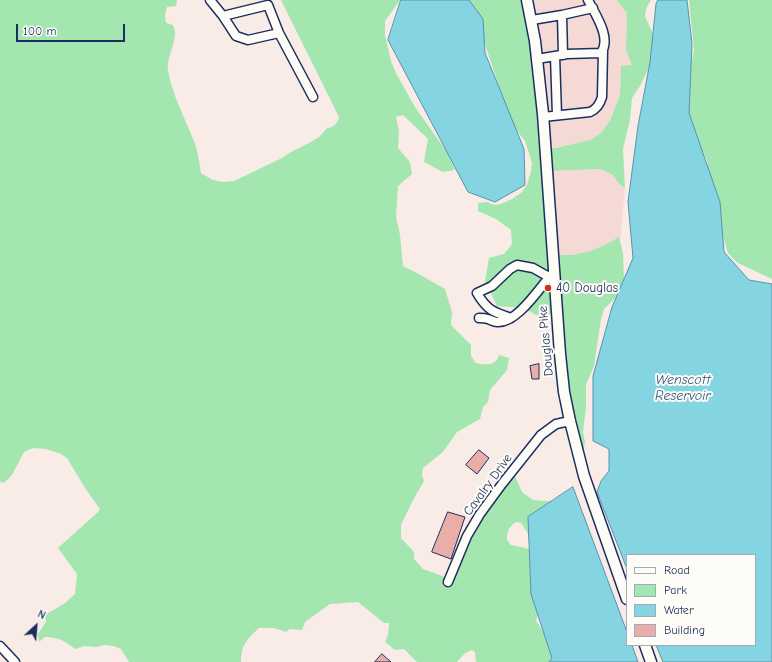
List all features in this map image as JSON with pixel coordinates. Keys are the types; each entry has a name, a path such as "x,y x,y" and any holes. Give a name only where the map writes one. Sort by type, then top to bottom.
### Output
{"main road":[{"name":"Douglas Pike","path":"527,0 532,20 543,117 551,274 564,392 584,476 626,596"},
{"path":"645,646 651,662"}],"street":[{"path":"210,0 236,36 248,40 279,33"},
{"path":"543,117 590,112 600,104 602,97 602,51 605,42 600,22 588,0"},
{"path":"223,16 268,5 279,33 313,97"},
{"path":"532,20 593,8"},
{"path":"557,115 562,15"},
{"path":"537,59 601,53 602,51"},
{"path":"479,318 497,322 508,320 511,318 528,304 551,274 534,268 517,265 510,269 492,286 477,294 492,312 511,318"},
{"name":"Cavalry Drive","path":"448,582 467,536 483,510 502,484 540,435 556,424 570,421"},
{"path":"0,646 16,662"}],"shaded area":[{"path":"526,0 617,0 627,13 626,50 633,65 620,76 620,95 610,119 601,133 590,140 550,148"},
{"path":"601,169 613,175 619,184 625,189 620,241 619,237 606,245 582,254 552,254 545,171"}],"green space":[{"path":"0,0 177,0 176,6 167,7 165,15 166,23 173,25 175,30 174,41 168,64 170,78 175,96 195,143 201,173 213,180 223,182 234,181 311,142 319,137 327,128 334,125 339,117 281,0 400,0 385,21 385,35 391,61 415,107 447,152 455,170 443,172 424,162 428,139 403,115 396,117 399,131 398,148 410,162 412,174 398,186 396,217 400,235 403,266 445,289 452,312 451,325 471,345 471,356 476,363 493,363 498,359 499,355 509,358 507,370 490,390 488,402 483,407 480,419 457,432 443,452 423,468 422,475 424,481 401,525 401,538 414,552 414,559 423,569 448,578 457,549 507,474 516,478 522,492 533,500 556,503 529,535 521,523 516,522 507,534 507,540 511,545 539,551 539,611 536,621 548,640 552,662 476,662 475,652 471,650 464,654 457,662 417,662 404,649 395,650 385,642 388,635 389,623 384,623 358,602 330,604 305,622 302,630 290,629 286,632 274,628 259,628 246,643 242,651 241,662 129,662 121,649 114,646 85,646 75,649 61,640 49,637 45,637 39,642 38,634 46,622 45,615 65,603 75,594 77,574 58,548 100,509 67,458 61,454 46,449 33,448 24,452 12,475 4,483 0,482"},
{"path":"467,0 526,0 550,148 556,148 590,140 601,133 610,120 620,95 621,66 632,65 626,50 627,13 617,0 651,0 646,9 645,16 653,34 653,59 640,86 632,98 630,120 623,149 625,188 619,184 613,175 601,169 546,171 552,254 570,255 587,252 603,246 619,237 623,254 624,278 615,298 604,309 601,319 594,366 586,385 586,407 583,432 585,442 582,460 552,314 536,315 524,308 497,306 485,281 489,258 504,254 512,244 511,230 496,219 478,211 478,203 487,202 495,205 501,204 522,192 527,185 532,163 525,141 511,123 479,26"},
{"path":"689,0 772,0 772,279 738,263 728,253 722,233 719,199 709,176 707,160 696,138 688,128 687,86 694,50"}],"water":[{"path":"401,0 469,0 483,19 485,53 524,149 525,185 495,202 468,192 388,40"},
{"name":"Wenscott Reservoir","path":"658,0 687,0 692,44 689,113 720,202 724,252 749,280 772,284 772,662 663,662 656,646 756,646 756,554 626,554 626,566 597,492 601,481 609,471 609,449 593,441 593,376 612,307 633,258 628,202 638,126 650,62 656,4"},
{"path":"573,487 626,629 626,646 632,646 638,662 549,662 552,658 531,594 528,517"}],"building":[{"path":"539,364 539,379 532,379 530,366"},
{"path":"479,450 489,458 477,474 466,465"},
{"path":"448,512 465,517 451,559 432,552"},
{"path":"382,654 391,662 375,662"}],"place":[{"name":"40 Douglas","path":"548,288"}]}
